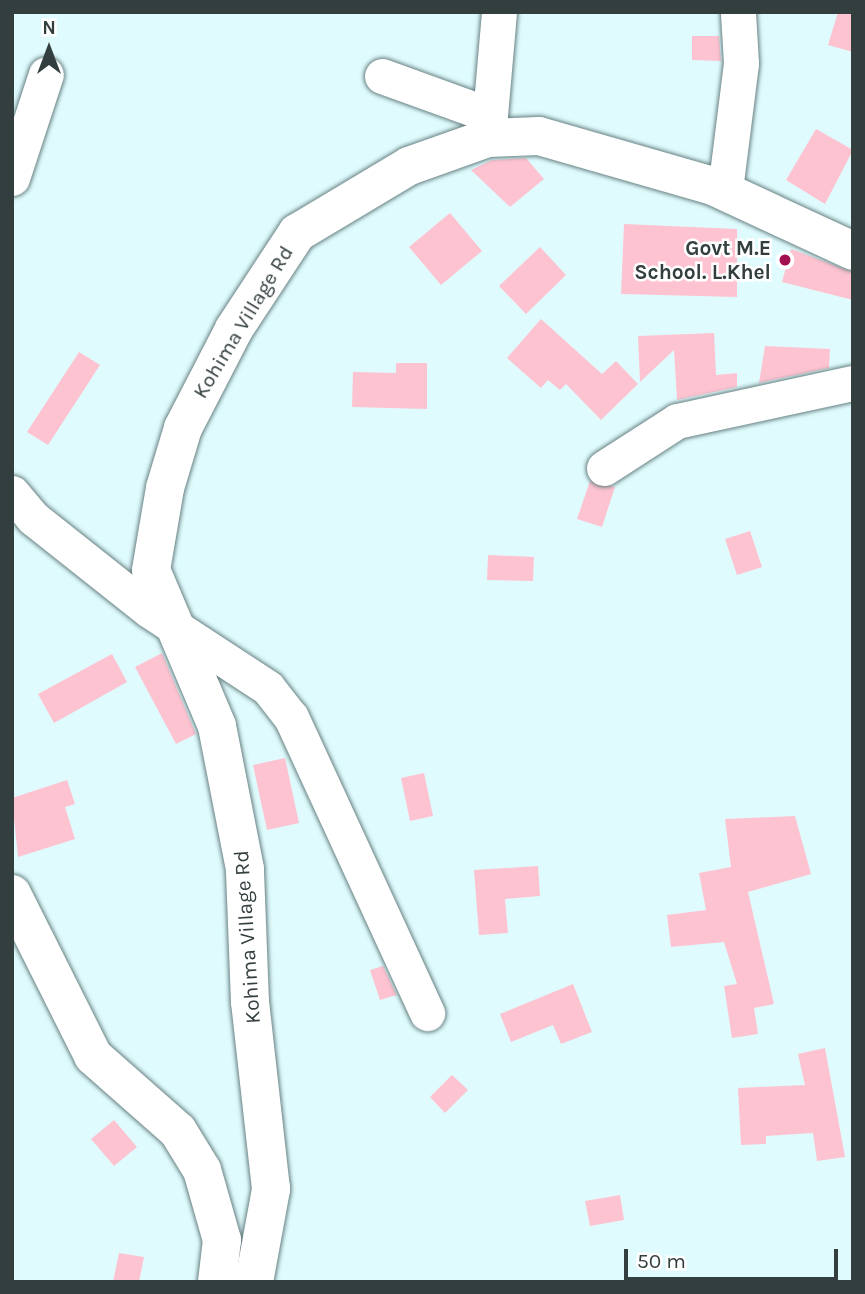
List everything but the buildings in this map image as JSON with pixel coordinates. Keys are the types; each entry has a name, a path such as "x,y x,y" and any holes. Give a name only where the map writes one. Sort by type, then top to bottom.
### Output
{"main road":[{"name":"Kohima Village Rd","path":"254,1282 271,1189 250,1002 245,869 216,726 169,620 151,570 165,488 203,382 262,281 297,233 409,166 489,126 538,136 725,190 853,251"},
{"path":"12,894 93,1056 178,1131 202,1170 222,1240 218,1282"}],"street":[{"path":"382,76 489,126 499,12"},
{"path":"725,190 741,62 738,12"},
{"path":"12,178 46,74"},
{"path":"604,468 677,421 853,383"},
{"path":"12,493 33,518 169,620 268,688 291,717 427,1013"}],"place":[{"name":"Govt M.E School. L.Khel","path":"785,260"}]}
